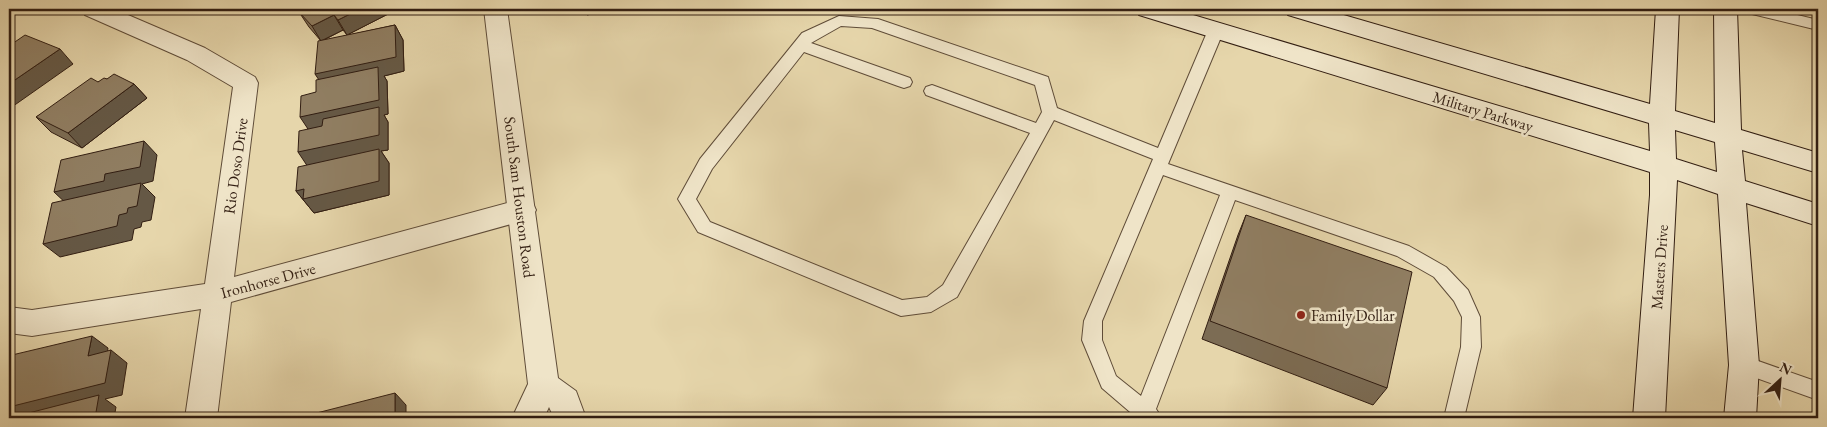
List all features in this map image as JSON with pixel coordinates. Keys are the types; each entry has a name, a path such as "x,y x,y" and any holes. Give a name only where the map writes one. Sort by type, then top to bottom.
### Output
{"main road":[{"name":"Rio Doso Drive","path":"95,9 196,54 246,83 201,418"},
{"name":"South Sam Houston Road","path":"495,9 544,385"},
{"name":"Military Parkway","path":"1147,9 1818,215"},
{"name":"Masters Drive","path":"1649,418 1664,195 1662,116 1668,9"},
{"path":"1726,9 1728,136 1744,365 1740,418"},
{"path":"1309,10 1818,163"},
{"name":"Ironhorse Drive","path":"9,320 32,323 217,294 522,210"},
{"path":"528,418 544,385 565,401 570,418"}],"lane":[{"path":"1753,9 1818,25"},
{"path":"839,21 873,23 1042,81 1050,112 950,291 931,304 901,308 704,226 687,199 706,164 807,37 839,21"},
{"path":"1216,30 1093,321 1092,340 1110,382 1149,415 1230,192"},
{"path":"801,45 904,82"},
{"path":"932,91 1041,131"},
{"path":"1050,112 1230,192 1403,251 1440,272 1462,296 1471,317 1471,348 1454,418"},
{"path":"1744,365 1818,391"}],"building":[{"path":"306,9 360,9 338,20 334,15 312,26 299,12"},
{"path":"395,25 396,57 315,74 318,41"},
{"path":"25,35 60,49 9,84 9,46"},
{"path":"378,67 379,100 300,117 301,96 316,92 316,80"},
{"path":"114,74 134,84 68,133 36,117 91,78 98,82"},
{"path":"379,107 379,135 298,152 299,131 322,126 323,119"},
{"path":"144,141 140,167 105,174 104,181 54,192 61,160"},
{"path":"379,149 379,181 303,199 304,189 296,191 298,167"},
{"path":"141,183 137,206 128,208 127,213 119,215 117,226 43,244 52,203"},
{"name":"Family Dollar","path":"1246,215 1412,272 1387,388 1210,321"},
{"path":"92,336 88,356 111,350 105,383 9,407 9,369 12,355"},
{"path":"395,393 395,418 297,418"},
{"path":"99,395 95,418 9,418"}],"place":[{"name":"Family Dollar","path":"1301,315"}]}
